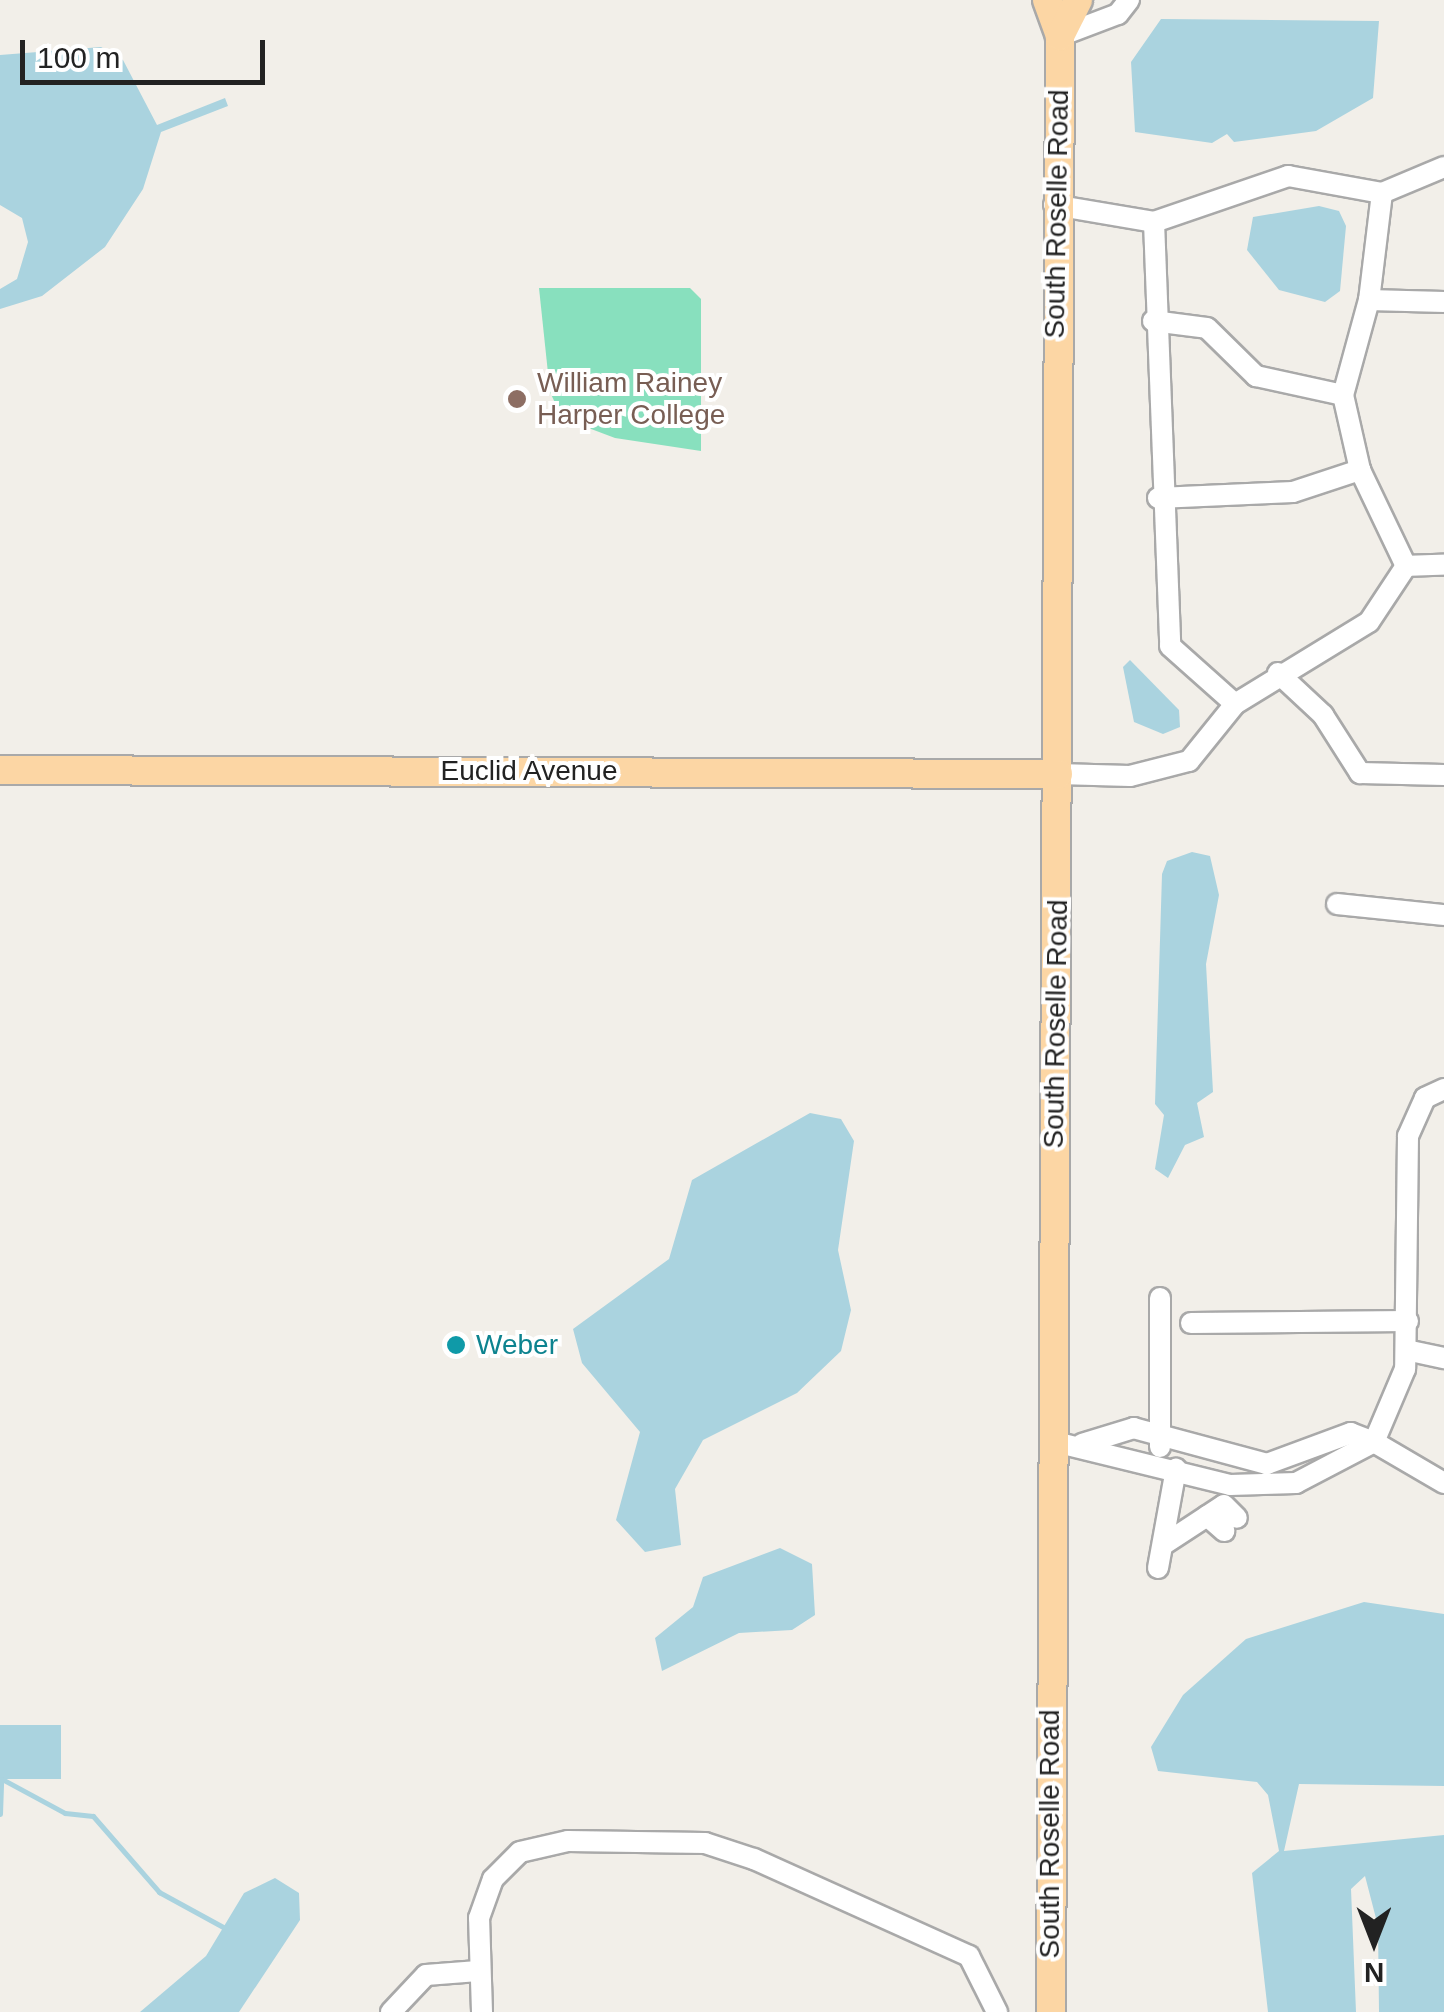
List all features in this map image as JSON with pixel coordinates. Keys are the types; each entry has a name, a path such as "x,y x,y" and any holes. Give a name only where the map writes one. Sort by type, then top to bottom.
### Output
{"main road":[{"name":"South Roselle Road","path":"1047,0 1060,36 1054,205 1058,774 1051,1441 1051,2012"},
{"name":"South Roselle Road","path":"1060,36 1078,0"},
{"name":"Euclid Avenue","path":"0,770 1058,774"}],"street":[{"path":"1060,36 1118,14 1129,0"},
{"path":"1054,205 1154,222 1288,176 1382,192 1444,167"},
{"path":"1382,192 1369,300 1344,395 1360,470 1406,566"},
{"path":"1154,222 1158,498 1170,646 1235,704"},
{"path":"1369,300 1444,302"},
{"path":"1153,320 1208,328 1256,376 1344,395"},
{"path":"1158,498 1293,492 1360,470"},
{"path":"1406,566 1444,565"},
{"path":"1058,774 1130,776 1189,760 1235,704 1278,673 1369,622 1406,566"},
{"path":"1278,673 1323,715 1360,773 1444,775"},
{"path":"1337,904 1444,915"},
{"path":"1051,1441 1082,1444 1230,1484 1296,1483 1374,1442 1406,1350 1408,1136 1425,1098 1444,1089"},
{"path":"1160,1298 1160,1436 1168,1467 1166,1559 1224,1505 1230,1524"},
{"path":"1191,1323 1408,1322"},
{"path":"1406,1350 1444,1358"},
{"path":"1082,1444 1105,1430 1160,1436 1267,1464 1351,1433 1374,1442 1444,1484"},
{"path":"482,2012 478,1970 484,1900 520,1852 568,1841 692,1842 754,1859 946,1942 984,1971 997,2012"},
{"path":"390,2012 426,1975 478,1970"}],"green space":[{"path":"539,288 690,288 701,299 701,451 615,438 562,418 550,392"}],"water":[{"path":"1161,19 1379,21 1373,98 1316,131 1234,142 1227,134 1212,143 1135,132 1131,62"},
{"path":"101,47 123,60 157,125 225,98 228,106 161,132 143,189 105,247 42,296 0,309 0,289 17,279 28,242 22,218 0,205 0,55"},
{"path":"1319,206 1339,211 1346,226 1340,291 1325,302 1279,290 1247,250 1253,217"},
{"path":"1130,660 1179,710 1180,727 1163,734 1134,722 1123,667"},
{"path":"1192,852 1210,856 1219,895 1206,964 1213,1092 1197,1103 1204,1137 1185,1145 1168,1178 1155,1169 1164,1115 1155,1104 1162,874 1167,861"},
{"path":"810,1113 841,1119 854,1141 838,1250 851,1310 841,1351 797,1393 703,1440 675,1489 681,1545 645,1552 616,1520 640,1432 582,1363 573,1329 669,1259 692,1180"},
{"path":"780,1548 812,1564 815,1615 792,1630 739,1633 662,1671 655,1638 693,1607 703,1577"},
{"path":"1364,1602 1444,1614 1444,1786 1299,1784 1284,1851 1444,1835 1444,2012 1379,2012 1378,1926 1365,1876 1351,1889 1356,2012 1268,2012 1252,1873 1279,1851 1268,1795 1257,1782 1158,1771 1151,1747 1183,1695 1246,1639"},
{"path":"0,1725 61,1725 61,1779 0,1779"},
{"path":"275,1878 299,1893 300,1920 239,2012 140,2012 206,1956 244,1893"}],"waterway":[{"path":"0,1778 65,1813 93,1816 159,1892 223,1927"},
{"path":"0,1814 1,1779"}],"place":[{"name":"William Rainey Harper College","path":"517,399"},
{"name":"Weber","path":"456,1345"}]}
